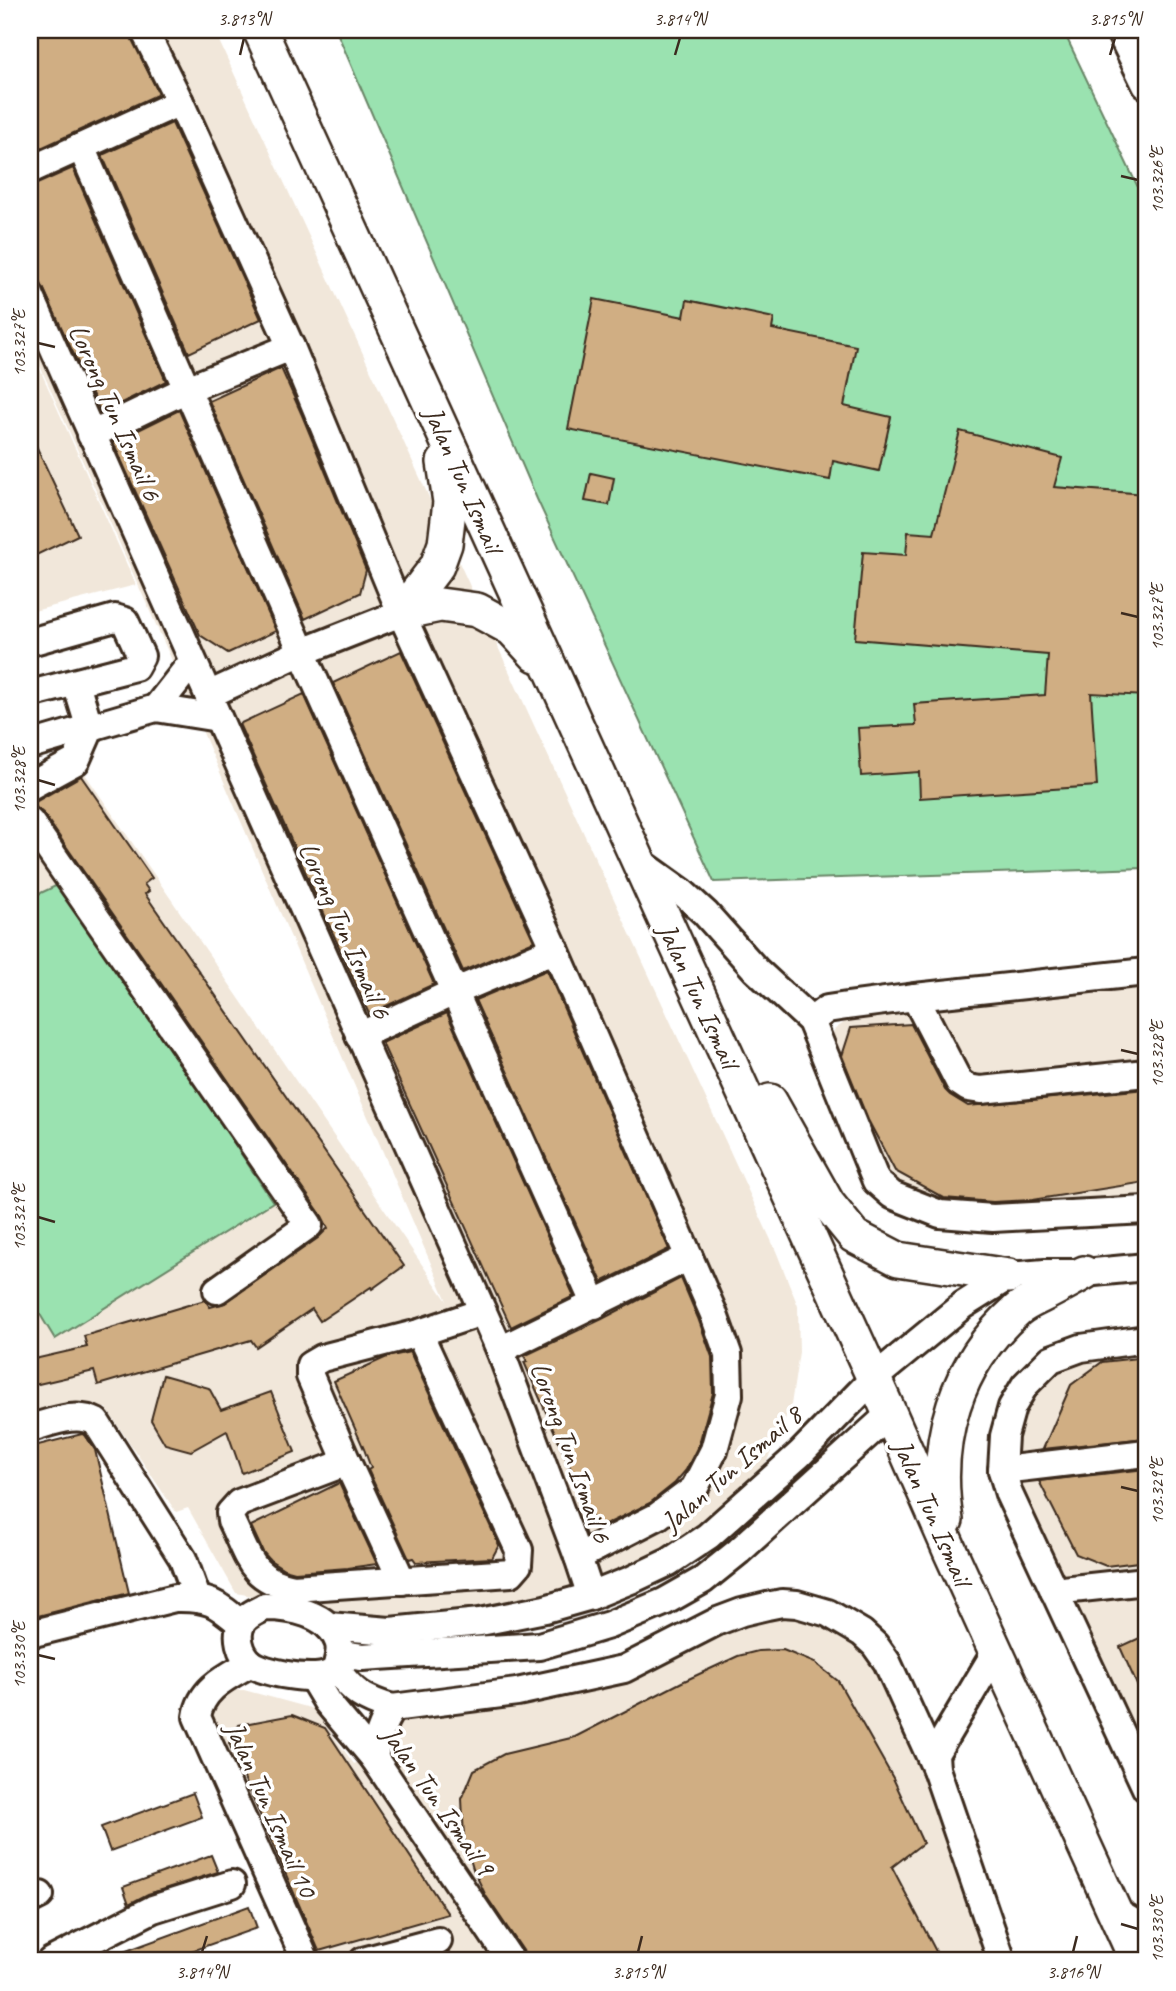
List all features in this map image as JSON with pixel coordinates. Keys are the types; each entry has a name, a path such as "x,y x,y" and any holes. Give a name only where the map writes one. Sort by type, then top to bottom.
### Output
{"main road":[{"name":"Jalan Tun Ismail","path":"260,30 1137,1961"},
{"path":"401,613 437,566 446,544 450,502 436,418"},
{"path":"401,613 440,606 477,610 512,629 551,672"},
{"path":"731,1063 764,1090 828,1205 855,1236 898,1259 1009,1276"},
{"path":"951,1553 944,1512 942,1471 949,1417 961,1382 989,1340 1019,1308 1084,1273"}],"street":[{"path":"144,30 180,102 291,347 401,613 555,949 690,1257 728,1354 729,1395 714,1450 694,1489 659,1516 578,1556"},
{"path":"1119,30 1146,85"},
{"path":"30,170 180,102"},
{"path":"81,147 302,652 594,1304"},
{"name":"Lorong Tun Ismail 6","path":"30,295 500,1350 591,1596"},
{"path":"91,435 187,390 291,347"},
{"path":"30,745 156,708 213,707 302,652 401,613"},
{"path":"30,642 115,618 125,621 141,656 135,667 30,694"},
{"path":"156,708 192,662"},
{"path":"30,786 76,761 90,729 76,682"},
{"path":"30,822 309,1225 217,1290"},
{"path":"636,859 682,892 705,913 756,970 811,1021 876,1181 892,1195 940,1214 993,1218 1146,1209"},
{"path":"359,1036 555,949"},
{"path":"811,1021 827,1009 1146,972"},
{"path":"915,997 959,1082 968,1088 981,1090 1146,1073"},
{"path":"500,1350 690,1257"},
{"path":"1009,1276 1084,1273 1146,1266"},
{"name":"Jalan Tun Ismail 8","path":"328,1626 390,1631 480,1622 545,1609 591,1596 669,1562 708,1536 800,1454 874,1378 963,1304 1009,1276"},
{"path":"402,1581 310,1376 310,1365 322,1358 419,1333 482,1311"},
{"path":"419,1333 519,1550 518,1565 510,1573 402,1581 291,1598 265,1606 248,1616 241,1624 239,1640 242,1652 251,1663 263,1669 294,1676 362,1657 539,1646 609,1625 664,1602 703,1580 890,1414"},
{"path":"1146,1339 1081,1348 1051,1359 1025,1385 1012,1407 1003,1436 1002,1470 1005,1487 1146,1788"},
{"path":"30,1428 75,1417 87,1417 96,1422 183,1559 197,1598"},
{"path":"1002,1470 1146,1452"},
{"path":"329,1667 338,1641 328,1626 298,1609 291,1598 255,1571 231,1521 230,1513 239,1503 347,1462"},
{"path":"1054,1591 1146,1581"},
{"path":"30,1633 175,1598 197,1598 219,1605 241,1624"},
{"path":"329,1667 351,1689 370,1701 392,1708 517,1692 624,1669 718,1621 742,1612 782,1604 797,1604 828,1613 875,1645 887,1662 936,1769 1002,1961"},
{"path":"506,1647 517,1692"},
{"path":"936,1769 935,1754 996,1651"},
{"name":"Jalan Tun Ismail 10","path":"251,1663 206,1694 199,1704 197,1717 306,1961"},
{"name":"Jalan Tun Ismail 9","path":"329,1667 327,1702 374,1758 512,1961"},
{"path":"374,1758 377,1735 392,1708"},
{"path":"51,1961 153,1909 232,1884"},
{"path":"1114,1912 1146,1930"},
{"path":"363,1961 438,1941"}],"shaded area":[{"path":"30,30 214,30 776,1251 798,1306 799,1352 791,1405 767,1461 735,1501 692,1539 633,1568 557,1594 485,1607 384,1619 236,1593 188,1508 176,1512 106,1408 30,1424 30,766 72,755 447,1301 170,656 30,344"},
{"path":"30,347 136,585 30,612"},
{"path":"1146,987 1146,1199 989,1213 947,1207 905,1189 884,1168 829,1046 834,1030 860,1014"},
{"path":"1146,1338 1146,1818 1000,1487 996,1469 1045,1359"},
{"path":"811,1611 886,1666 999,1961 315,1961 210,1717 212,1704 228,1690 244,1690 314,1709 354,1764 388,1748 396,1728 405,1718 519,1707 622,1673 717,1625"}],"green space":[{"path":"336,30 1063,30 1146,204 1146,868 714,882 537,499"},
{"path":"62,883 273,1202 55,1339 30,1298 30,898"}],"building":[{"path":"30,30 126,30 159,94 30,153"},
{"path":"172,123 261,319 189,353 102,155"},
{"path":"73,168 166,381 101,413 30,260 30,186"},
{"path":"594,299 684,317 687,300 774,318 772,329 856,346 844,406 891,417 879,471 833,461 830,480 568,429"},
{"path":"281,368 366,570 360,593 305,619 209,401"},
{"path":"179,410 276,631 228,653 200,635 114,444"},
{"path":"960,431 1062,458 1054,487 1146,494 1146,696 1091,693 1097,786 920,798 919,772 861,776 858,728 916,725 914,704 1045,695 1048,655 855,639 863,552 906,555 908,532 934,534"},
{"path":"30,433 78,535 30,558"},
{"path":"591,473 614,478 609,505 585,501"},
{"path":"401,651 534,941 463,971 333,683"},
{"path":"304,694 434,984 369,1014 239,724"},
{"path":"81,776 152,878 144,884 149,891 145,894 404,1266 320,1321 312,1309 256,1347 251,1340 98,1385 94,1371 30,1386 30,1360 87,1347 84,1336 205,1300 210,1307 225,1303 318,1238 328,1228 43,813 32,804"},
{"path":"547,970 669,1249 602,1282 475,1000"},
{"path":"447,1013 574,1296 511,1327 382,1043"},
{"path":"911,1024 945,1090 968,1106 1146,1089 1146,1182 1032,1200 993,1202 944,1198 895,1171 868,1120 842,1056 851,1028"},
{"path":"681,1278 712,1357 713,1393 699,1444 686,1470 675,1483 650,1503 597,1529 524,1362 527,1361 524,1356"},
{"path":"410,1352 499,1545 492,1558 416,1562 413,1558 409,1559 368,1470 371,1468 364,1449 334,1381 387,1357"},
{"path":"1146,1357 1146,1438 1043,1449 1071,1385 1102,1362"},
{"path":"163,1375 209,1388 221,1410 271,1392 295,1452 242,1473 227,1431 191,1451 165,1444 151,1420"},
{"path":"82,1434 95,1450 129,1593 30,1618 30,1447"},
{"path":"1146,1469 1146,1561 1106,1566 1076,1554 1039,1481"},
{"path":"339,1483 377,1564 295,1572 270,1560 263,1552 251,1526"},
{"path":"1146,1635 1146,1705 1120,1647"},
{"path":"783,1650 815,1663 838,1681 893,1778 923,1843 892,1867 941,1961 527,1961 524,1952 486,1896 473,1869 464,1838 462,1799 474,1770 504,1754 575,1737 738,1656 758,1651"},
{"path":"292,1715 325,1728 448,1914 319,1951 229,1743 239,1725"},
{"path":"193,1793 202,1817 110,1851 101,1827"},
{"path":"211,1855 218,1872 148,1894 129,1904 123,1887"},
{"path":"249,1906 257,1928 163,1961 104,1959"}]}
